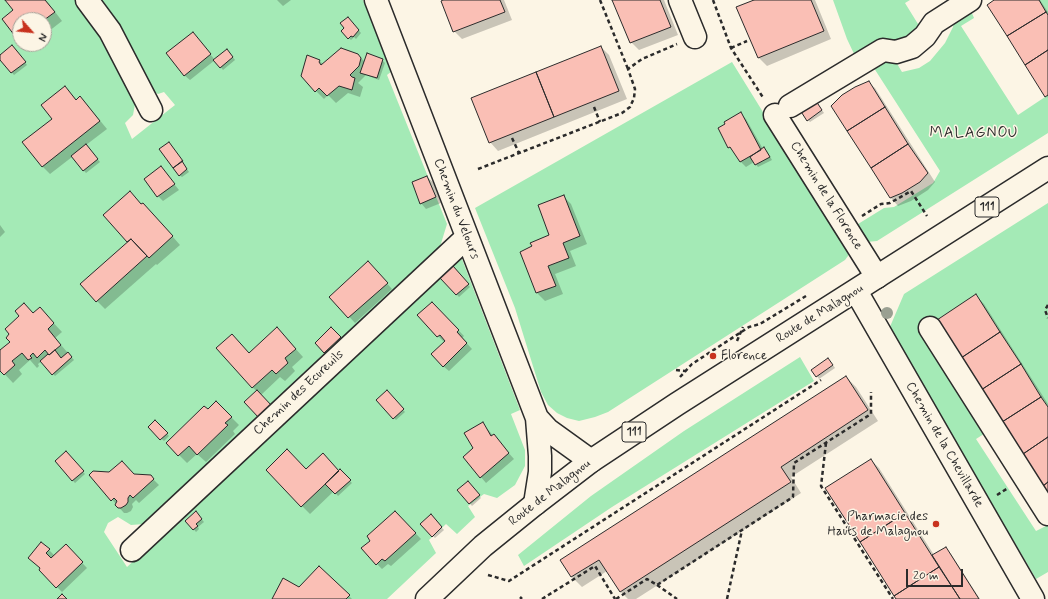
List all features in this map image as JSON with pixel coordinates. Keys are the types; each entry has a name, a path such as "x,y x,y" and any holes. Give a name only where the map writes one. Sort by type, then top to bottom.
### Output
{"street":[{"path":"87,0 110,31 151,110"},
{"name":"Chemin du Velours","path":"376,0 537,418 540,472 535,504"},
{"path":"680,0 694,37"},
{"path":"783,111 883,50 896,52 912,48 925,36 934,23 970,0"},
{"name":"Chemin de la Florence","path":"783,111 877,277"},
{"name":"Route de Malagnou","path":"427,599 483,546 591,461 637,429 1048,168"},
{"name":"Chemin des Ecureuils","path":"132,550 467,237"},
{"name":"Chemin de la Chevillarde","path":"856,290 1034,599"},
{"path":"930,328 1048,514"},
{"name":"Chemin du Velours","path":"537,418 548,430 591,461"},
{"path":"1034,599 1048,591"}],"path":[{"path":"478,169 600,122 622,113 630,107 634,98 635,89 600,0"},
{"path":"713,0 731,48 753,83 783,111"},
{"path":"628,69 642,59 694,37"},
{"path":"731,48 746,41"},
{"path":"594,107 600,122"},
{"path":"512,138 519,153"},
{"path":"858,218 882,204 890,203 911,191 927,216"},
{"path":"1048,305 1045,310 1048,318"},
{"path":"736,341 743,327"},
{"path":"676,370 689,372"},
{"path":"488,575 509,581 821,380"},
{"path":"656,585 793,497 794,463 871,414 871,392"},
{"path":"826,443 821,486 893,599"},
{"path":"727,599 742,530"},
{"path":"542,599 595,566 616,599 647,579 677,599"}],"green space":[{"path":"0,0 76,0 89,16 136,99 133,115 125,123 132,139 175,105 164,92 158,94 152,91 97,0 363,0 392,71 387,75 447,224 439,250 144,524 131,525 118,517 108,523 104,532 127,567 460,254 520,410 511,414 525,450 525,466 515,485 497,498 484,494 468,506 475,517 457,534 446,524 429,540 436,553 387,599 0,599"},
{"path":"833,0 910,0 905,3 918,24 922,21 919,33 856,58 847,39"},
{"path":"1039,0 1048,0 1048,15 1046,12"},
{"path":"971,11 974,18 961,26 1018,115 1048,95 1048,133 877,241 866,242 850,229 884,208 894,207 933,183 940,171 872,65 893,57 902,72 919,68 930,61 945,43 954,22"},
{"path":"732,62 849,251 848,256 845,260 608,412 579,421 567,418 557,413 548,405 541,392 515,308 475,208"},
{"path":"1048,203 1048,407 976,295 937,320 987,432 976,439 1036,531 1048,525 1048,572 1036,579 889,329 904,294"},
{"path":"800,357 814,381 612,507 524,566 518,555 591,496 684,431"}],"building":[{"path":"5,0 45,0 55,12 52,14 52,12 12,12 12,32 2,19 13,10"},
{"path":"500,0 505,12 453,32 441,1"},
{"path":"612,0 660,0 671,27 630,43"},
{"path":"754,0 811,0 824,31 758,58 736,7"},
{"path":"994,0 1039,0 1046,12 1007,36 987,5"},
{"path":"1046,12 1048,15 1048,50 1025,65 1007,36"},
{"path":"348,17 359,30 353,37 351,36 348,39 341,31 344,28 340,23"},
{"path":"193,32 211,54 184,76 166,53"},
{"path":"12,45 12,52 18,52 26,62 11,73 0,60 0,55"},
{"path":"601,46 619,91 554,117 536,72"},
{"path":"341,48 358,54 361,58 359,66 350,75 355,78 352,90 339,86 327,96 319,88 315,92 301,76 307,55 320,60 319,62 321,65"},
{"path":"227,49 233,57 220,68 213,60"},
{"path":"1048,50 1048,95 1045,97 1025,65"},
{"path":"367,53 383,59 377,78 360,73"},
{"path":"536,72 554,117 489,143 471,98"},
{"path":"869,81 885,107 847,131 831,106 842,95"},
{"path":"65,86 76,100 80,96 100,121 42,167 22,142 52,119 41,105"},
{"path":"816,101 822,110 807,121 800,110"},
{"path":"885,107 908,144 871,168 847,131"},
{"path":"741,112 761,150 740,162 730,147 728,148 718,128 725,124 724,122"},
{"path":"169,142 183,161 173,168 159,149"},
{"path":"86,144 98,159 83,171 71,156"},
{"path":"908,144 928,173 920,182 902,193 890,198 871,168"},
{"path":"764,147 770,157 755,165 750,157"},
{"path":"182,161 187,169 179,176 173,168"},
{"path":"161,166 175,184 157,197 144,179"},
{"path":"427,176 436,197 420,204 412,182"},
{"path":"130,191 173,236 149,258 131,239 127,242 103,215"},
{"path":"564,195 580,236 563,243 569,258 548,266 556,286 536,293 520,252 532,246 530,243 549,235 538,205"},
{"path":"131,239 147,256 96,302 80,284"},
{"path":"368,261 388,283 348,318 329,297"},
{"path":"453,266 469,284 456,295 440,278"},
{"path":"976,294 1000,332 961,358 937,320"},
{"path":"432,302 459,330 457,332 467,343 443,367 431,354 445,341 440,335 437,337 417,315"},
{"path":"24,303 33,313 40,307 54,323 48,329 61,345 49,355 45,350 37,358 33,353 30,356 32,358 28,360 22,353 12,361 15,365 4,375 0,371 0,350 10,342 6,338 9,334 5,329 19,316 15,311"},
{"path":"277,327 296,349 285,358 288,363 276,374 272,370 252,388 216,348 232,334 249,353"},
{"path":"331,327 341,337 324,353 315,343"},
{"path":"1000,332 1021,364 981,390 961,358"},
{"path":"55,350 61,358 68,352 72,357 52,375 40,361"},
{"path":"828,358 833,365 816,377 811,370"},
{"path":"1021,364 1041,397 1002,422 981,390"},
{"path":"846,376 868,410 781,467 791,482 620,592 599,560 571,577 560,560"},
{"path":"257,390 272,406 259,418 244,402"},
{"path":"387,390 404,409 393,419 376,400"},
{"path":"1041,397 1048,407 1048,437 1023,454 1002,422"},
{"path":"216,401 232,417 225,423 228,425 197,455 189,446 178,456 166,443 204,406 208,409"},
{"path":"155,420 168,433 160,440 148,427"},
{"path":"483,422 491,436 494,434 509,453 480,478 463,457 473,448 464,433"},
{"path":"1048,437 1048,482 1043,486 1023,454"},
{"path":"287,449 306,469 323,453 339,471 301,507 266,470"},
{"path":"66,451 84,471 72,481 55,461"},
{"path":"871,459 905,513 860,542 825,488"},
{"path":"122,461 134,474 151,475 154,479 133,498 130,495 126,505 118,508 115,505 117,501 114,498 111,501 89,475 93,471 109,472"},
{"path":"340,469 351,480 335,494 325,484"},
{"path":"468,481 480,495 469,504 457,490"},
{"path":"1048,482 1048,494 1043,486"},
{"path":"196,511 202,519 196,524 198,526 193,530 185,521"},
{"path":"395,511 416,533 385,561 382,559 376,565 361,548 370,541 367,536"},
{"path":"905,513 939,567 894,596 860,542"},
{"path":"431,514 442,527 432,537 420,524"},
{"path":"41,542 50,549 46,553 51,558 66,544 83,562 56,588 39,570 40,568 28,558"},
{"path":"946,547 979,599 960,599 932,555"},
{"path":"319,566 350,595 346,599 272,599 283,578 299,587"},
{"path":"939,567 960,599 896,599 894,596"},
{"path":"62,594 67,599 57,599"}],"place":[{"name":"Florence","path":"713,356"},
{"name":"Pharmacie des Hauts de Malagnou","path":"936,524"}],"district":[{"name":"MALAGNOU","path":"974,134"}]}
